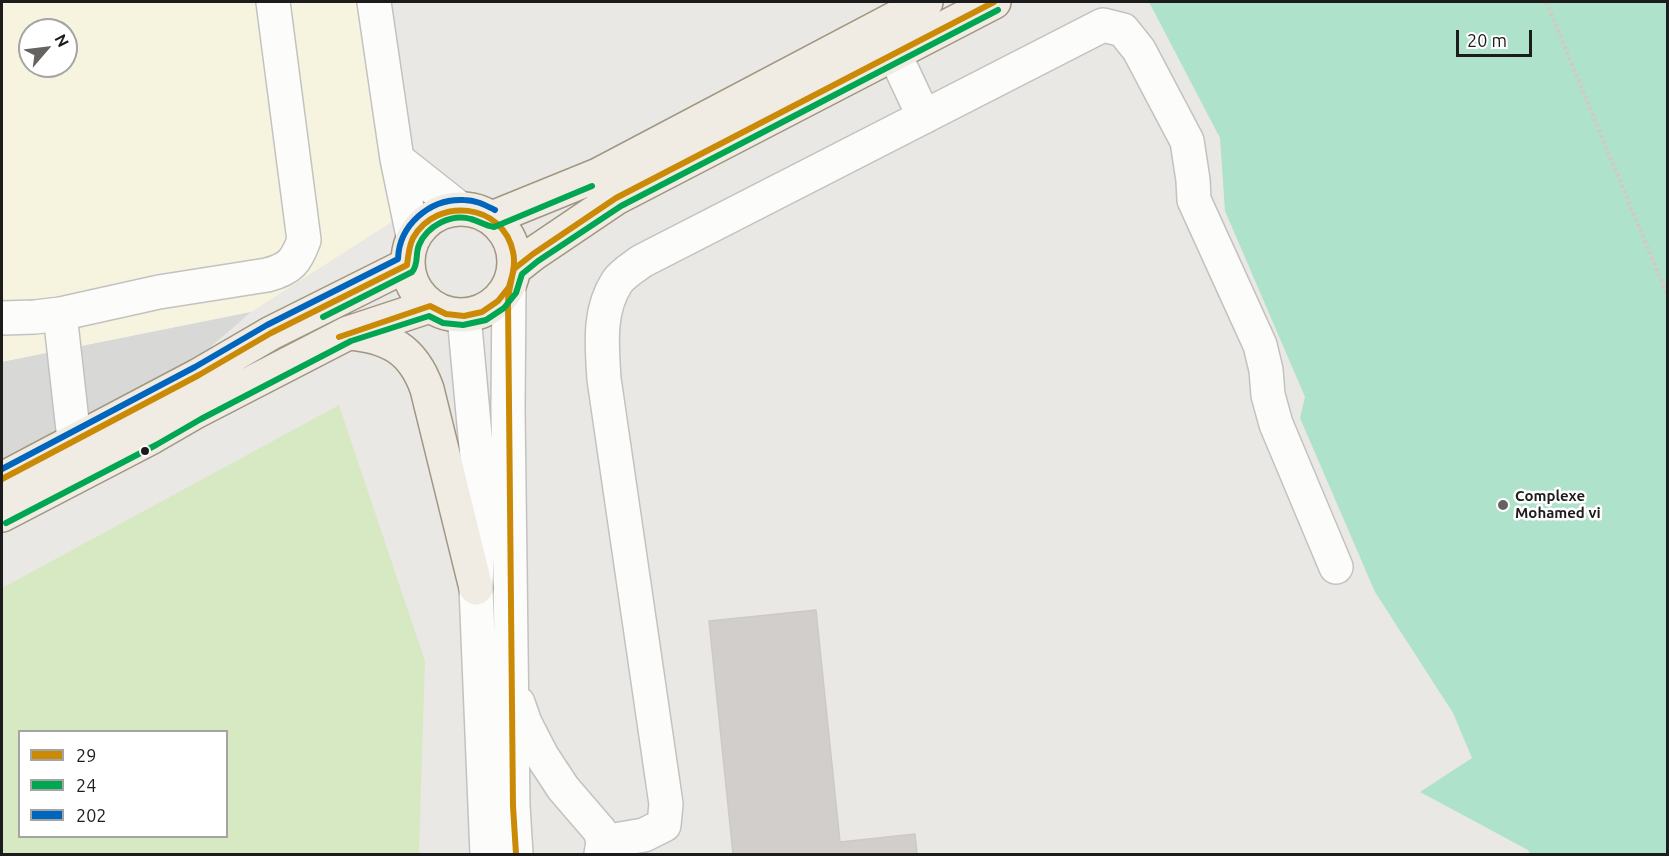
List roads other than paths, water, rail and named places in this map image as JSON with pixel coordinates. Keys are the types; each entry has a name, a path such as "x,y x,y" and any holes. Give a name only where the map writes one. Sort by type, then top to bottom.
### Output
{"main road":[{"path":"512,278 513,250 506,232 492,218 476,211 459,208 441,212 425,222 410,251 411,281 418,295 430,306 446,314 464,316 482,312 498,302 512,278 533,254 616,198 886,40 926,2"},
{"path":"492,218 598,175 886,40 994,2"},
{"path":"2,478 199,375 410,251"},
{"path":"2,515 348,333 430,306"},
{"path":"348,333 364,334 393,344 405,352 422,376 430,400 476,588"}],"street":[{"path":"2,318 60,314 159,292 267,275 278,272 298,258 304,240 273,2"},
{"path":"374,2 410,251"},
{"path":"512,688 525,723 542,756 563,788 600,831 602,848 644,835 664,825 666,804 604,379 602,339 605,308 617,281 642,261 1103,26 1123,30 1139,50 1187,141 1194,200 1260,345 1266,370 1268,395 1276,424 1336,567"},
{"path":"886,40 924,117"},
{"path":"397,159 459,208"},
{"path":"512,278 508,407 513,806 516,855"},
{"path":"60,314 74,439"},
{"path":"464,316 477,457 476,588 487,855"}],"place":[{"name":"Complexe Mohamed vi","path":"1503,505"}]}
